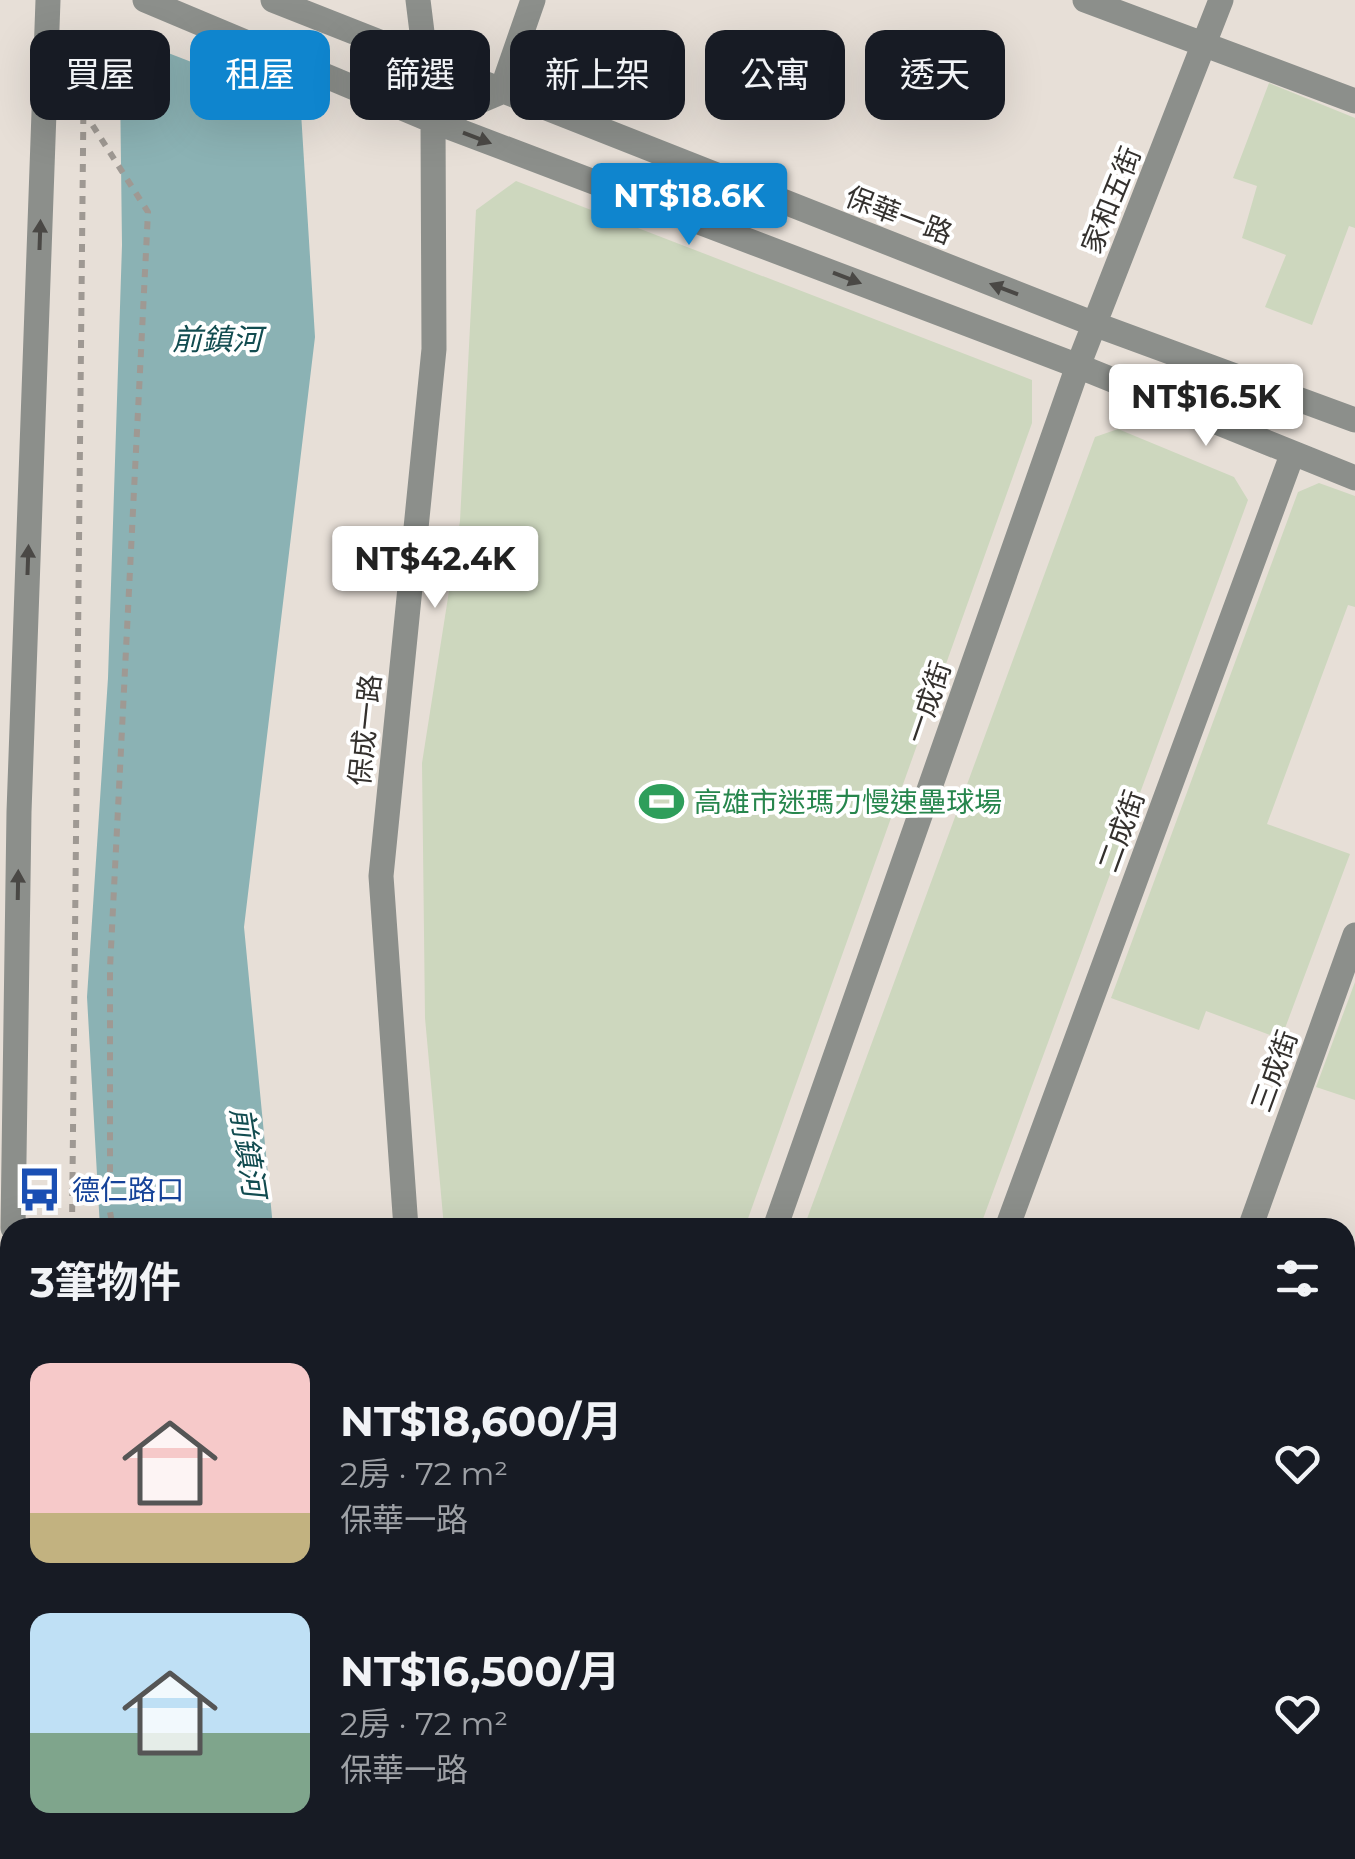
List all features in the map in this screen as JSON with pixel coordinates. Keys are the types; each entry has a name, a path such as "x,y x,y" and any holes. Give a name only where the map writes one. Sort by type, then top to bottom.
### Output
{"street":[{"path":"13,1218 19,812 48,0"},
{"path":"145,0 432,121 1078,366 1355,478"},
{"name":"保華一路","path":"274,0 350,31"},
{"name":"保成一路","path":"418,0 422,30"},
{"path":"432,121 501,92 533,0"},
{"path":"1085,0 1355,101"},
{"name":"家和五街","path":"1078,366 1221,0"},
{"name":"保華一路","path":"490,88 1094,324 1355,420"},
{"name":"保成一路","path":"405,1218 380,876 434,349 432,121"},
{"name":"一成街","path":"779,1218 1078,366"},
{"name":"二成街","path":"1011,1218 1292,455"},
{"name":"三成街","path":"1254,1218 1355,934"}],"path":[{"path":"72,1218 83,120"},
{"path":"89,120 148,212 110,968 111,1218"}],"green space":[{"path":"1269,83 1355,118 1355,228 1349,226 1312,325 1265,307 1286,255 1242,238 1257,186 1233,178"},
{"name":"高雄市迷瑪力慢速壘球場","path":"516,181 1032,380 1032,423 748,1218 443,1218 425,1018 422,763 460,521 476,210"},
{"path":"1118,429 1234,477 1248,500 983,1218 807,1218 1095,437"},
{"path":"1319,483 1355,496 1355,607 1348,605 1267,824 1350,854 1281,1039 1206,1011 1199,1030 1111,998 1298,492"},
{"path":"1355,982 1355,1100 1316,1087"}],"water":[{"name":"前鎮河","path":"119,0 294,0 296,30 190,30 190,120 301,120 315,337 244,927 272,1218 99,1218 87,997 108,678 122,245 120,120 170,120 170,30 119,30"}],"pier":[{"path":"114,0 299,0 301,30 190,30 190,61 170,54 170,30 114,30"}],"place":[{"name":"高雄市迷瑪力慢速壘球場","path":"661,802"},
{"name":"德仁路口","path":"39,1190"}]}
